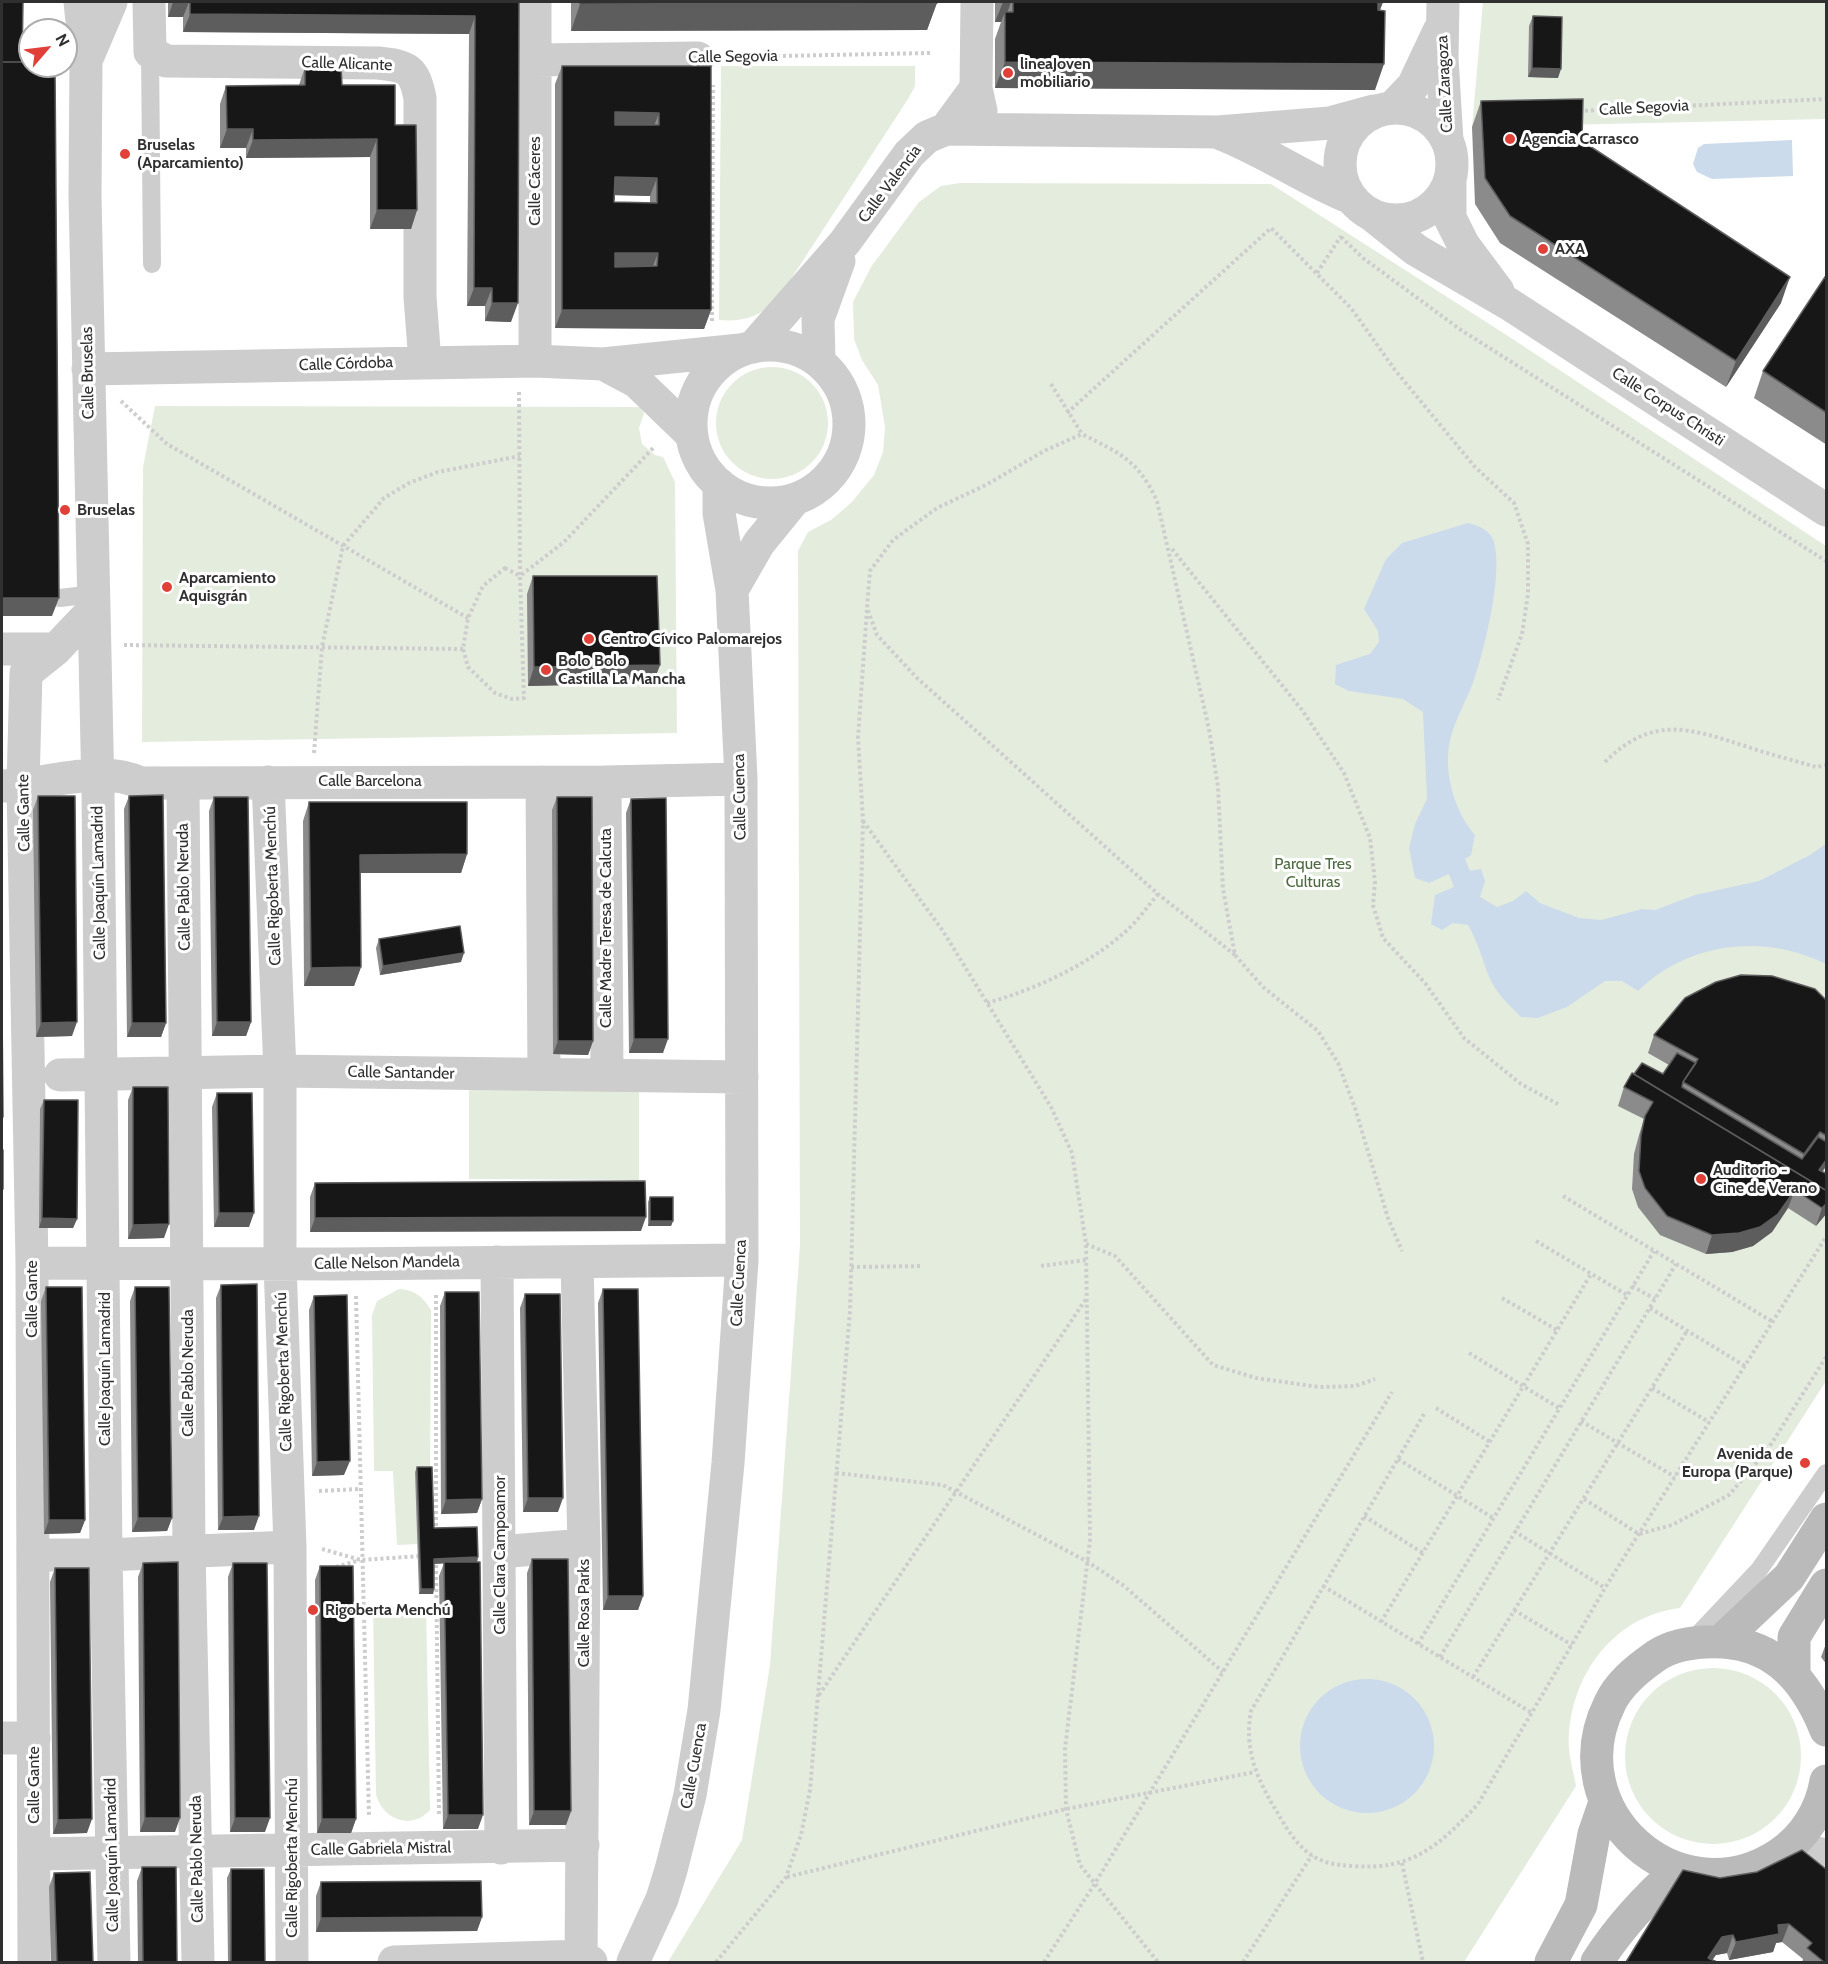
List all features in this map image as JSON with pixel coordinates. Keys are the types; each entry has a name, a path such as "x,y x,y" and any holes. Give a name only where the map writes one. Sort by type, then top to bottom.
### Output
{"main road":[{"path":"1722,1641 1789,1577 1827,1519"},
{"path":"1794,1674 1794,1637 1827,1586"},
{"path":"1826,1793 1810,1824 1790,1847 1765,1863 1737,1873 1707,1875 1678,1870 1647,1854 1630,1839 1622,1831 1605,1802 1597,1769 1598,1734 1610,1702 1630,1675 1658,1654 1690,1643 1722,1641 1748,1646 1773,1658 1794,1674 1815,1701 1827,1730"},
{"path":"1551,1962 1581,1905 1594,1834 1605,1802"},
{"path":"1597,1962 1618,1928 1647,1896 1678,1870"}],"street":[{"name":"Calle Bruselas","path":"80,2 86,60 85,196 97,775"},
{"name":"Calle Bruselas","path":"86,60 111,2"},
{"path":"149,2 150,52"},
{"name":"Calle Cáceres","path":"527,361 536,60 535,2"},
{"path":"977,2 976,88 981,110 997,130"},
{"name":"Calle Zaragoza","path":"1383,109 1413,86 1442,14"},
{"name":"Calle Zaragoza","path":"1442,14 1448,141"},
{"name":"Calle Alicante","path":"150,52 166,61 378,63 398,65 409,70 416,79 420,98 420,297 425,362"},
{"name":"Calle Segovia","path":"536,60 706,57"},
{"name":"Calle Valencia","path":"735,350 845,242 909,154 927,137 946,129 976,88"},
{"path":"1361,206 1343,183 1340,166 1341,149 1348,133 1359,120 1383,109"},
{"path":"946,129 1218,132 1330,123 1383,109 1410,109 1426,116 1448,141 1451,154 1450,180 1438,201 1419,215 1403,220 1361,206 1311,182 1251,145 1218,132"},
{"name":"Calle Corpus Christi","path":"1450,180 1450,218 1463,244 1509,304"},
{"name":"Calle Corpus Christi","path":"1361,206 1416,250 1509,304 1827,510"},
{"name":"Calle Valencia","path":"819,361 818,319 845,242"},
{"path":"778,345 797,349 819,361 836,379 846,401 850,426 846,450 834,472 816,489 794,500 768,504 741,498 719,484 704,467 691,434 694,402 704,380 735,350 778,345"},
{"name":"Calle Córdoba","path":"88,369 527,361 603,364 735,350"},
{"name":"Calle Córdoba","path":"603,364 637,382 691,434"},
{"name":"Calle Cuenca","path":"633,1962 662,1899 671,1870 690,1796 704,1710 729,1463 742,1260 741,779 732,590 719,513 719,484"},
{"path":"732,590 759,543 794,500"},
{"path":"56,650 93,602"},
{"path":"2,649 56,650 81,664 96,687"},
{"name":"Calle Gante","path":"34,1962 32,1263 12,785 26,673 56,650"},
{"name":"Calle Barcelona","path":"12,785 97,775 125,776 141,783 605,782 741,779"},
{"name":"Calle Joaquín Lamadrid","path":"97,775 105,1263 106,1555 114,1962"},
{"name":"Calle Rigoberta Menchú","path":"268,782 280,1071 280,1263 302,1547 291,1851 292,1962"},
{"path":"542,782 544,1074"},
{"name":"Calle Madre Teresa de Calcuta","path":"605,782 607,1075"},
{"name":"Calle Pablo Neruda","path":"183,783 189,1551 198,1962"},
{"name":"Calle Santander","path":"60,1075 280,1071 742,1077"},
{"name":"Calle Nelson Mandela","path":"32,1263 355,1264 742,1260"},
{"name":"Calle Clara Campoamor","path":"497,1262 501,1848"},
{"name":"Calle Rosa Parks","path":"577,1263 584,1545 584,1960"},
{"path":"499,1552 584,1545"},
{"path":"33,1555 106,1555 302,1547"},
{"path":"2,1738 34,1738"},
{"name":"Calle Gabriela Mistral","path":"34,1854 583,1845"},
{"path":"1790,1847 1827,1855"},
{"path":"394,1962 584,1960"}],"lane":[{"path":"150,52 152,264"},
{"path":"60,598 93,602"},
{"path":"1690,1643 1759,1570 1827,1473"}],"path":[{"name":"Calle Segovia","path":"706,57 930,53"},
{"path":"706,57 735,350"},
{"name":"Calle Segovia","path":"1568,111 1827,99"},
{"path":"1067,413 1271,228 1351,308 1395,370 1475,467 1514,504 1528,544 1528,594 1522,634 1498,700"},
{"path":"1317,273 1344,231"},
{"path":"1341,237 1363,258 1461,330 1827,561"},
{"path":"520,576 505,568 483,586 468,618 463,649 468,668 495,693 512,699 524,698 520,576 520,456 527,361"},
{"path":"88,369 167,444 468,618"},
{"path":"1051,384 1082,434 1121,454 1145,476 1157,501 1209,729 1218,787 1223,889 1235,955"},
{"path":"717,1962 786,1877 801,1835 810,1790 851,1267 863,820 858,738 870,571 893,540 937,508 986,485 1044,451 1082,434"},
{"path":"520,576 564,542 655,446"},
{"path":"311,781 322,647 343,546 384,498 409,483 438,471 520,456"},
{"path":"1169,546 1302,710 1344,773 1370,838 1376,882 1373,905 1383,938 1425,983 1464,1038 1521,1084 1558,1104"},
{"path":"867,608 877,635 917,678 1158,894 1235,955 1263,987 1317,1031 1338,1063 1388,1218 1402,1251"},
{"path":"95,645 463,649"},
{"path":"1605,762 1621,746 1654,732 1684,728 1816,766 1827,765"},
{"path":"863,820 944,931 1051,1107 1072,1153 1086,1244 1090,1473 1088,1562 1065,1749 1066,1809 1075,1852 1094,1885 1158,1962"},
{"path":"987,1003 1017,994 1097,953 1125,932 1158,894"},
{"path":"1563,1196 1773,1322"},
{"path":"1424,1414 1251,1711 1247,1731 1255,1772 1290,1834 1312,1855 1330,1865 1371,1868 1402,1863 1430,1850 1449,1836 1478,1804 1605,1588 1827,1237"},
{"path":"1536,1241 1627,1295"},
{"path":"1086,1244 1114,1256 1213,1365 1256,1378 1319,1387 1355,1386 1375,1379"},
{"path":"1418,1644 1654,1251"},
{"path":"1041,1266 1086,1260"},
{"path":"436,1262 436,1532"},
{"path":"355,1264 370,1850"},
{"path":"1440,1657 1676,1264"},
{"path":"851,1267 923,1266"},
{"path":"1381,1622 1591,1274"},
{"path":"1632,1286 1655,1299"},
{"path":"818,1696 1087,1298"},
{"path":"1502,1298 1557,1330"},
{"path":"1650,1308 1745,1366"},
{"path":"1473,1677 1687,1331"},
{"path":"1468,1353 1559,1408"},
{"path":"1584,1499 1639,1534 1672,1525 1729,1495 1768,1449 1827,1357"},
{"path":"1652,1388 1709,1422"},
{"path":"1044,1962 1094,1885 1392,1392"},
{"path":"1436,1408 1490,1442"},
{"path":"1581,1421 1675,1477"},
{"path":"1398,1458 1493,1518"},
{"path":"836,1473 943,1485 955,1491 1088,1562 1124,1586 1223,1672"},
{"path":"312,1491 359,1490"},
{"path":"1364,1516 1423,1553"},
{"path":"1514,1531 1605,1588"},
{"path":"302,1547 361,1560"},
{"path":"336,1567 361,1560 445,1554"},
{"path":"436,1555 439,1849"},
{"path":"1323,1586 1532,1713"},
{"path":"1514,1610 1572,1645"},
{"path":"786,1877 1066,1809 1255,1772"},
{"path":"1243,1962 1312,1855"},
{"path":"1402,1863 1423,1962"}],"green space":[{"path":"1483,2 1826,2 1826,119 1472,127"},
{"path":"721,66 915,66 915,86 908,99 776,302 756,315 736,320 719,320"},
{"name":"Parque Tres Culturas","path":"960,183 1271,184 1508,336 1826,546 1826,1381 1680,1608 1655,1614 1633,1624 1614,1638 1598,1656 1575,1699 1570,1724 1569,1749 1576,1786 1464,1962 668,1962 742,1840 770,1665 800,1245 798,551 808,532 831,520 852,502 874,475 883,452 885,427 878,385 862,360 854,339 853,302 871,267 919,202 941,186"},
{"path":"772,367 793,371 812,383 824,402 828,423 824,444 812,463 793,475 772,479 751,475 732,463 720,444 716,423 720,402 732,383 751,371"},
{"path":"155,406 640,407 644,413 639,428 642,444 655,455 663,457 675,482 677,733 142,742 143,467"},
{"path":"469,1087 639,1088 639,1180 469,1179"},
{"path":"399,1289 418,1295 431,1310 430,1472 417,1544 397,1545 393,1471 374,1471 372,1315 377,1301"},
{"path":"426,1606 430,1810 414,1820 406,1821 391,1816 384,1810 376,1794 373,1608"},
{"path":"1713,1668 1747,1675 1762,1683 1775,1694 1786,1707 1794,1722 1801,1756 1794,1790 1786,1805 1775,1818 1762,1829 1747,1837 1713,1844 1679,1837 1664,1829 1651,1818 1640,1805 1632,1790 1625,1756 1632,1722 1640,1707 1651,1694 1664,1683 1679,1675"}],"water":[{"path":"1792,140 1793,176 1712,179 1697,172 1693,164 1698,148 1704,144"},
{"path":"1468,523 1484,529 1491,536 1495,548 1495,585 1483,649 1474,680 1452,732 1448,765 1456,803 1475,835 1471,855 1465,859 1470,871 1481,869 1485,881 1480,897 1497,907 1513,901 1526,891 1540,903 1579,918 1601,920 1642,909 1655,910 1695,895 1759,881 1810,855 1826,844 1826,964 1802,954 1778,948 1752,946 1727,948 1703,953 1680,962 1658,974 1638,991 1622,981 1605,981 1567,1007 1538,1018 1521,1017 1493,984 1468,925 1453,923 1442,930 1431,924 1435,895 1454,887 1449,874 1429,883 1415,878 1409,848 1415,824 1427,799 1423,712 1403,699 1349,691 1335,684 1336,665 1370,654 1379,642 1378,631 1364,609 1386,559 1402,543"},
{"path":"1367,1679 1393,1684 1414,1699 1429,1720 1434,1746 1429,1772 1414,1793 1393,1808 1367,1813 1341,1808 1320,1793 1305,1772 1300,1746 1305,1720 1320,1699 1341,1684"}],"building":[{"path":"2,2 23,2 23,18 18,18 18,62 2,62"},
{"path":"190,2 519,2 518,303 492,303 492,288 474,288 475,16 190,14"},
{"path":"580,2 937,2 937,3 580,4"},
{"path":"1013,2 1378,2 1378,10 1385,11 1384,64 1005,62 1005,12 1013,12"},
{"path":"1533,16 1562,17 1561,69 1532,68"},
{"path":"2,62 18,62 18,78 55,78 59,598 2,598"},
{"path":"562,66 711,66 711,310 562,310","holes":["615,112 659,113 659,125 615,125","615,177 657,178 657,203 614,202","615,253 658,253 657,266 615,267"]},
{"path":"305,67 341,67 342,85 395,85 395,125 416,125 417,210 377,210 377,139 253,140 253,129 227,129 226,86 305,85"},
{"path":"1583,99 1582,141 1790,277 1736,361 1510,216 1485,178 1481,101"},
{"path":"1827,274 1827,413 1763,371"},
{"name":"Centro Cívico Palomarejos","path":"533,576 657,576 660,665 534,667"},
{"path":"163,795 166,1023 132,1023 129,796"},
{"path":"38,796 75,796 77,1022 41,1023"},
{"path":"214,797 248,797 251,1022 217,1022"},
{"path":"557,797 592,797 593,1041 558,1041"},
{"path":"666,798 668,1039 634,1039 631,799"},
{"path":"309,802 467,802 467,854 360,855 361,967 311,968"},
{"path":"460,926 464,953 383,966 379,939"},
{"path":"1741,975 1772,976 1815,989 1827,1001 1827,1136 1820,1132 1804,1154 1683,1082 1698,1059 1654,1035 1685,998 1716,982"},
{"path":"2,1008 3,1117 2,1117"},
{"path":"1677,1053 1696,1063 1682,1087 1802,1159 1818,1137 1827,1142 1827,1159 1819,1170 1827,1174 1827,1191 1634,1074 1642,1063 1663,1074"},
{"name":"Auditorio - Cine de Verano","path":"1632,1073 1827,1191 1827,1203 1822,1208 1795,1190 1778,1214 1760,1227 1739,1233 1712,1235 1667,1216 1645,1188 1639,1171 1641,1135 1645,1116 1653,1102 1624,1087"},
{"path":"133,1087 168,1087 169,1224 133,1225"},
{"path":"217,1093 252,1093 254,1213 219,1213"},
{"path":"44,1100 78,1100 77,1219 42,1218"},
{"path":"3,1150 3,1189 2,1189"},
{"path":"645,1181 646,1217 315,1218 315,1183"},
{"path":"650,1197 673,1197 673,1221 650,1221"},
{"path":"257,1284 259,1516 223,1517 221,1285"},
{"path":"46,1287 82,1287 85,1520 49,1520"},
{"path":"135,1287 169,1287 172,1518 138,1518"},
{"path":"603,1289 638,1289 643,1596 608,1596"},
{"path":"445,1292 479,1292 482,1499 446,1500"},
{"path":"525,1294 560,1294 563,1498 528,1498"},
{"path":"347,1295 350,1461 317,1462 314,1296"},
{"path":"417,1467 432,1467 434,1528 477,1527 478,1557 434,1559 434,1589 421,1589"},
{"path":"532,1559 568,1559 571,1811 534,1811"},
{"path":"178,1562 180,1818 145,1818 143,1563"},
{"path":"444,1562 480,1562 483,1815 448,1815"},
{"path":"233,1563 267,1563 270,1818 235,1818"},
{"path":"320,1566 353,1566 356,1819 322,1819"},
{"path":"55,1568 89,1568 92,1819 58,1820"},
{"path":"1802,1850 1827,1870 1827,1962 1807,1948 1812,1943 1789,1924 1778,1925 1779,1934 1736,1942 1733,1935 1722,1937 1708,1958 1717,1962 1626,1962 1683,1870 1720,1878 1757,1872"},
{"path":"142,1867 176,1867 177,1962 143,1962"},
{"path":"231,1869 264,1869 265,1962 231,1962"},
{"path":"90,1872 93,1962 57,1962 54,1873"},
{"path":"481,1881 482,1917 321,1918 321,1882"}],"place":[{"name":"lineaJoven mobiliario","path":"1008,73"},
{"name":"Agencia Carrasco","path":"1510,139"},
{"name":"Bruselas (Aparcamiento)","path":"125,154"},
{"name":"AXA","path":"1543,249"},
{"name":"Bruselas","path":"65,510"},
{"name":"Aparcamiento Aquisgrán","path":"167,587"},
{"name":"Centro Cívico Palomarejos","path":"589,639"},
{"name":"Bolo Bolo Castilla La Mancha","path":"546,670"},
{"name":"Auditorio - Cine de Verano","path":"1701,1179"},
{"name":"Avenida de Europa (Parque)","path":"1805,1463"},
{"name":"Rigoberta Menchú","path":"313,1610"}]}
